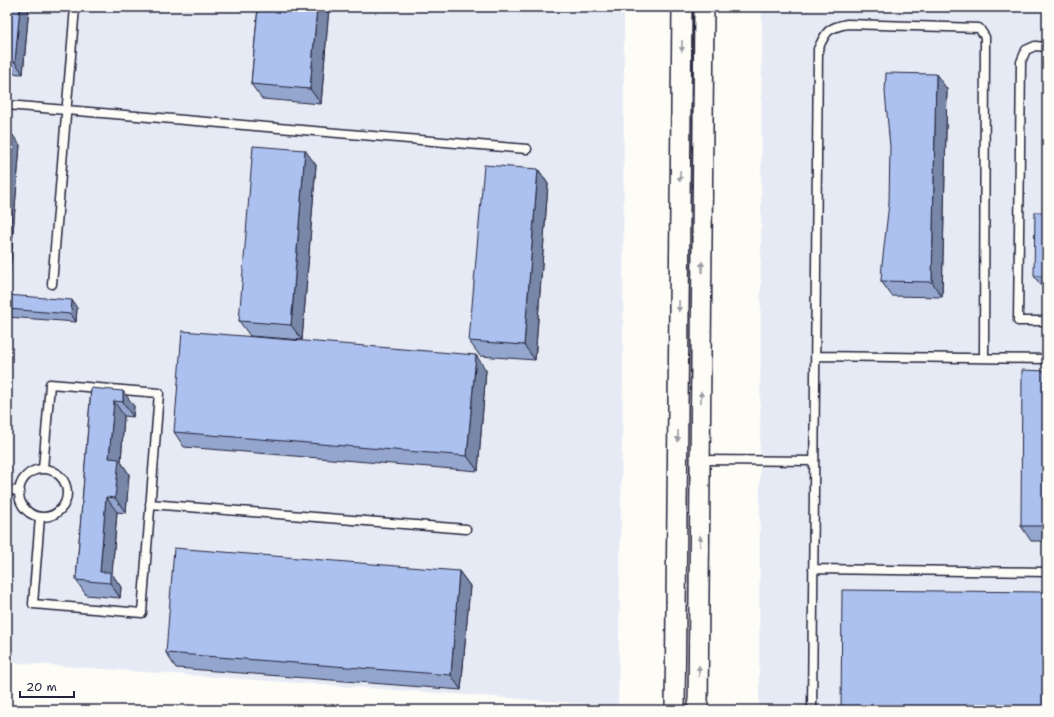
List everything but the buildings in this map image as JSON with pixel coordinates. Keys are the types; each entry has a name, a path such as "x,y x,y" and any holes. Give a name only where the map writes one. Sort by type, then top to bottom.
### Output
{"street":[{"path":"675,710 682,7"},
{"path":"698,710 704,7"}],"lane":[{"path":"52,284 75,7"},
{"path":"812,710 818,49 826,33 835,27 847,24 979,28 985,37 984,358"},
{"path":"1047,47 1035,46 1026,50 1021,62 1018,322 1047,322"},
{"path":"7,105 527,149"},
{"path":"815,356 1047,359"},
{"path":"40,517 33,604 142,613 159,393 50,384 43,469"},
{"path":"700,460 814,461"},
{"path":"43,469 51,470 58,474 63,480 68,494 62,509 48,517 40,517 31,514 25,508 20,500 20,491 22,483 27,476 35,471 43,469"},
{"path":"7,490 20,491"},
{"path":"150,504 466,529"},
{"path":"813,569 1047,572"}],"shaded area":[{"path":"7,7 624,7 623,373 618,706 7,662"},
{"path":"762,7 1047,7 1047,710 759,710"}]}
